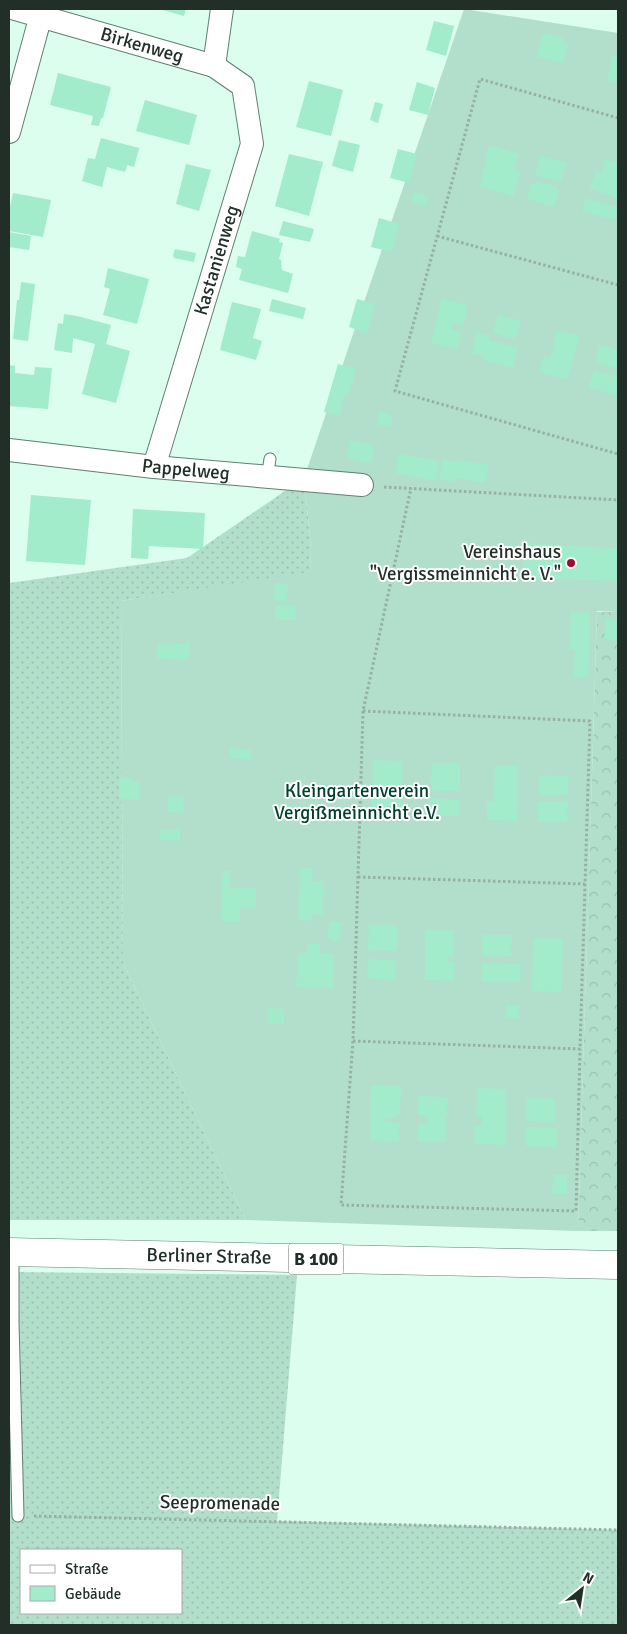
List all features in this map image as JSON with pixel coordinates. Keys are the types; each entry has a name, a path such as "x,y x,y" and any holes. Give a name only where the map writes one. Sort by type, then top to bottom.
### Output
{"main road":[{"name":"Berliner Straße","path":"11,1252 618,1265"}],"street":[{"name":"Birkenweg","path":"15,9 214,66"},
{"path":"214,66 222,9"},
{"path":"9,132 41,15"},
{"name":"Kastanienweg","path":"154,467 252,144 242,86 214,66"},
{"name":"Pappelweg","path":"9,450 154,467 268,468 362,485"}],"lane":[{"path":"11,1252 11,1322 18,1516"}],"path":[{"path":"618,118 480,79 395,391 618,454"},
{"path":"437,236 618,285"},
{"path":"362,485 618,500"},
{"path":"363,711 590,721 576,1211 342,1205 352,1041 363,711 411,488"},
{"path":"358,877 585,884"},
{"path":"352,1041 580,1049"},
{"name":"Seepromenade","path":"18,1516 618,1530"}],"green space":[{"name":"Kleingartenverein Vergißmeinnicht e.V.","path":"464,9 618,33 618,612 597,611 578,1231 246,1220 123,963 121,601 310,572 311,548 304,478"},
{"path":"304,478 311,548 310,573 121,601 123,963 246,1220 9,1220 9,583 187,558"},
{"path":"597,612 618,612 618,1231 578,1231"},
{"path":"9,1272 297,1275 277,1521 618,1530 618,1625 9,1625"}],"building":[{"path":"159,9 186,9 184,16"},
{"path":"434,21 454,26 446,56 426,50"},
{"path":"543,33 565,38 564,42 569,43 563,63 536,56"},
{"path":"612,55 618,56 618,83 607,80"},
{"path":"58,73 111,87 99,126 91,125 93,116 50,105"},
{"path":"309,81 343,90 331,136 296,127"},
{"path":"417,82 435,88 428,115 409,110"},
{"path":"145,100 197,115 189,145 136,131"},
{"path":"375,102 383,104 378,123 370,120"},
{"path":"101,138 139,148 134,167 127,165 125,172 107,167 102,187 82,181 88,158 95,159"},
{"path":"339,140 360,145 353,172 332,166"},
{"path":"489,145 519,154 514,170 521,172 513,196 479,186"},
{"path":"398,149 417,154 409,183 390,178"},
{"path":"289,154 323,162 309,216 275,206"},
{"path":"540,156 567,163 561,182 535,175"},
{"path":"605,159 618,163 618,198 590,189 596,170 601,172"},
{"path":"186,164 211,170 199,211 176,204"},
{"path":"537,181 558,187 557,190 559,191 554,207 527,199 531,183 536,184"},
{"path":"414,192 428,196 425,206 411,202"},
{"path":"13,193 51,200 43,237 9,231 9,212"},
{"path":"586,198 618,207 615,220 582,211"},
{"path":"379,218 400,224 392,252 371,247"},
{"path":"283,221 314,229 310,242 279,235"},
{"path":"252,231 280,239 279,242 283,243 279,259 281,260 282,270 293,274 288,293 239,280 242,269 236,267 238,256 245,257"},
{"path":"9,232 31,236 29,250 9,247"},
{"path":"175,249 196,253 194,262 174,258"},
{"path":"108,268 149,279 137,324 103,315 110,289 104,287"},
{"path":"21,282 35,284 28,341 13,339"},
{"path":"442,298 468,306 463,325 453,322 451,329 462,332 457,349 431,343"},
{"path":"272,299 306,308 303,319 269,311"},
{"path":"357,299 375,304 367,333 349,327"},
{"path":"232,302 261,309 253,338 262,341 256,360 220,350"},
{"path":"64,314 111,325 106,344 130,351 116,403 82,394 95,344 73,338 72,353 54,350 58,323 63,324"},
{"path":"498,314 521,321 515,339 493,333"},
{"path":"557,330 580,336 567,380 539,372 544,356 550,358"},
{"path":"477,332 490,336 489,340 518,348 513,368 483,360 485,357 471,353"},
{"path":"600,345 618,350 618,369 595,362"},
{"path":"338,364 356,369 349,396 345,394 340,416 324,412"},
{"path":"9,365 15,366 15,373 34,375 35,367 52,368 48,409 9,406"},
{"path":"594,370 618,377 618,396 589,387"},
{"path":"379,411 393,416 390,427 376,424"},
{"path":"351,440 374,445 371,463 347,458"},
{"path":"399,453 439,461 436,481 396,473"},
{"path":"443,459 489,465 485,483 454,478 454,482 439,479"},
{"path":"31,495 91,500 85,565 26,561"},
{"path":"133,509 205,513 203,549 149,546 148,559 131,558"},
{"name":"Vereinshaus \"Vergissmeinnicht e. V.\"","path":"524,543 618,548 618,581 523,578"},
{"path":"275,583 288,584 287,601 274,600"},
{"path":"275,606 296,606 295,620 275,620"},
{"path":"571,612 590,613 588,677 574,677 575,649 569,649"},
{"path":"606,619 618,620 617,641 604,639"},
{"path":"186,641 190,641 190,656 186,660 157,658 157,643 186,644"},
{"path":"230,748 252,750 251,760 230,758"},
{"path":"373,760 402,761 400,793 376,791 376,788 373,788"},
{"path":"432,763 460,763 460,791 431,790"},
{"path":"495,765 518,766 517,821 487,820 487,801 494,801"},
{"path":"539,775 569,776 567,795 539,795"},
{"path":"119,778 131,778 131,781 139,781 139,800 119,798"},
{"path":"169,796 184,797 183,813 167,812"},
{"path":"372,796 401,797 401,816 372,816"},
{"path":"430,798 459,800 459,816 429,815"},
{"path":"538,801 568,802 567,822 538,821"},
{"path":"161,829 180,830 180,841 160,840"},
{"path":"300,868 313,868 312,881 324,881 323,915 312,914 311,921 298,920"},
{"path":"223,871 231,871 230,888 256,888 256,908 240,907 240,922 221,921"},
{"path":"330,921 341,923 339,942 329,939 327,936"},
{"path":"369,924 398,925 397,951 368,950"},
{"path":"425,930 454,930 453,957 448,957 448,962 455,962 454,981 425,980"},
{"path":"482,935 512,935 511,956 482,955"},
{"path":"534,938 563,939 561,992 531,991"},
{"path":"307,944 320,944 319,953 334,954 334,988 296,987 298,953 307,953"},
{"path":"368,959 396,960 395,980 367,978"},
{"path":"482,963 521,964 520,982 481,981"},
{"path":"506,1005 520,1006 519,1019 505,1018"},
{"path":"268,1008 284,1009 284,1024 267,1023"},
{"path":"371,1085 401,1086 400,1115 396,1115 396,1119 386,1118 385,1122 400,1123 399,1142 370,1140"},
{"path":"477,1088 506,1089 505,1145 474,1144 474,1126 482,1126 482,1117 476,1117"},
{"path":"418,1096 448,1097 445,1124 447,1124 446,1142 417,1141 418,1123 428,1124 428,1115 418,1115"},
{"path":"527,1098 555,1099 555,1122 526,1121"},
{"path":"526,1127 557,1128 557,1147 526,1146"},
{"path":"553,1175 567,1175 567,1193 552,1193"}],"place":[{"name":"Vereinshaus \"Vergissmeinnicht e. V.\"","path":"571,563"}]}
